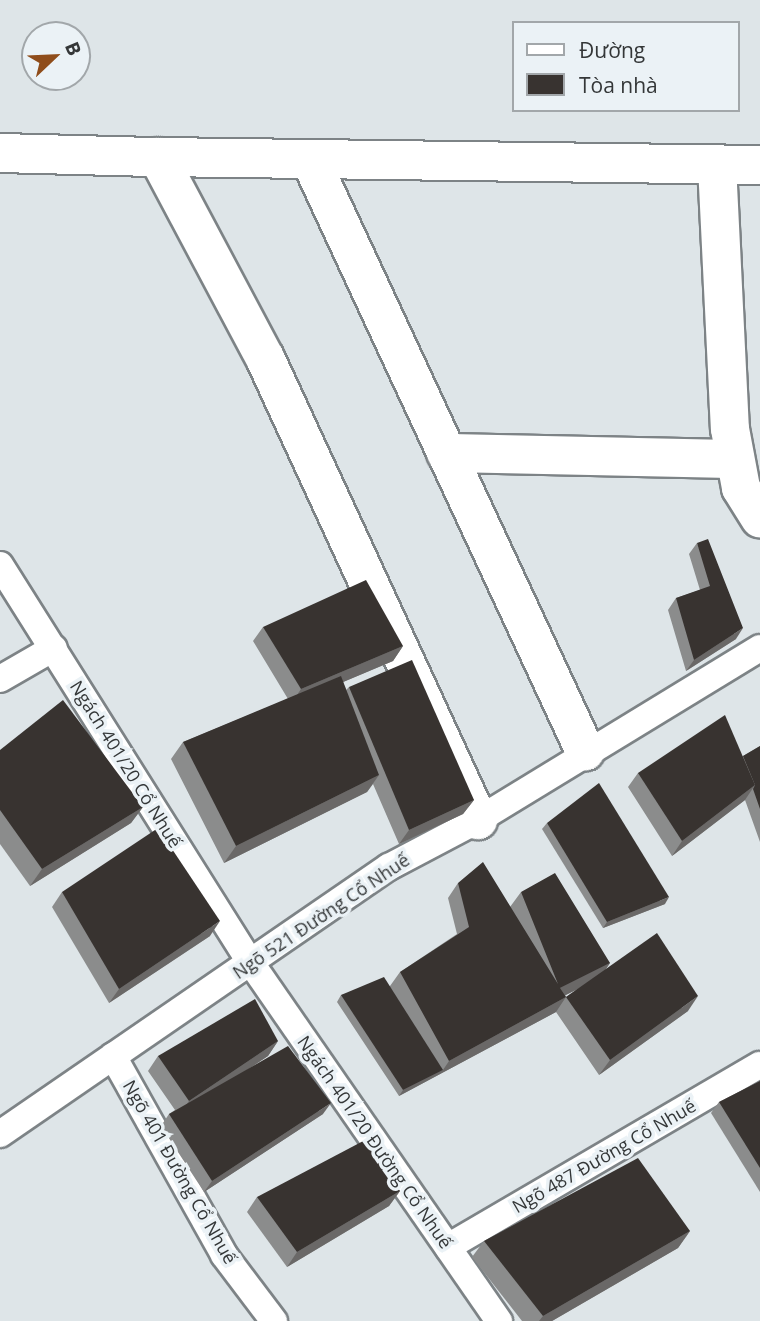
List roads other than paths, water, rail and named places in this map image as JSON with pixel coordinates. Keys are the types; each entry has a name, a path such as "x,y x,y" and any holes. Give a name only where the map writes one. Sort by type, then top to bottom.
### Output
{"street":[{"path":"0,153 311,161 760,165"},
{"path":"158,157 265,358 478,820"},
{"path":"311,161 585,751"},
{"path":"718,165 735,459 741,488 760,519"},
{"path":"446,453 735,459"}],"lane":[{"name":"Ngách 401/20 Cổ Nhuế","path":"0,565 251,963"},
{"path":"0,680 54,648"},
{"name":"Ngõ 521 Đường Cổ Nhuế","path":"0,1134 389,867 478,820 585,751 760,648"},
{"name":"Ngách 401/20 Đường Cổ Nhuế","path":"251,963 499,1321"},
{"name":"Ngõ 401 Đường Cổ Nhuế","path":"113,1056 224,1255 274,1321"},
{"name":"Ngõ 487 Đường Cổ Nhuế","path":"448,1247 760,1065"}]}
